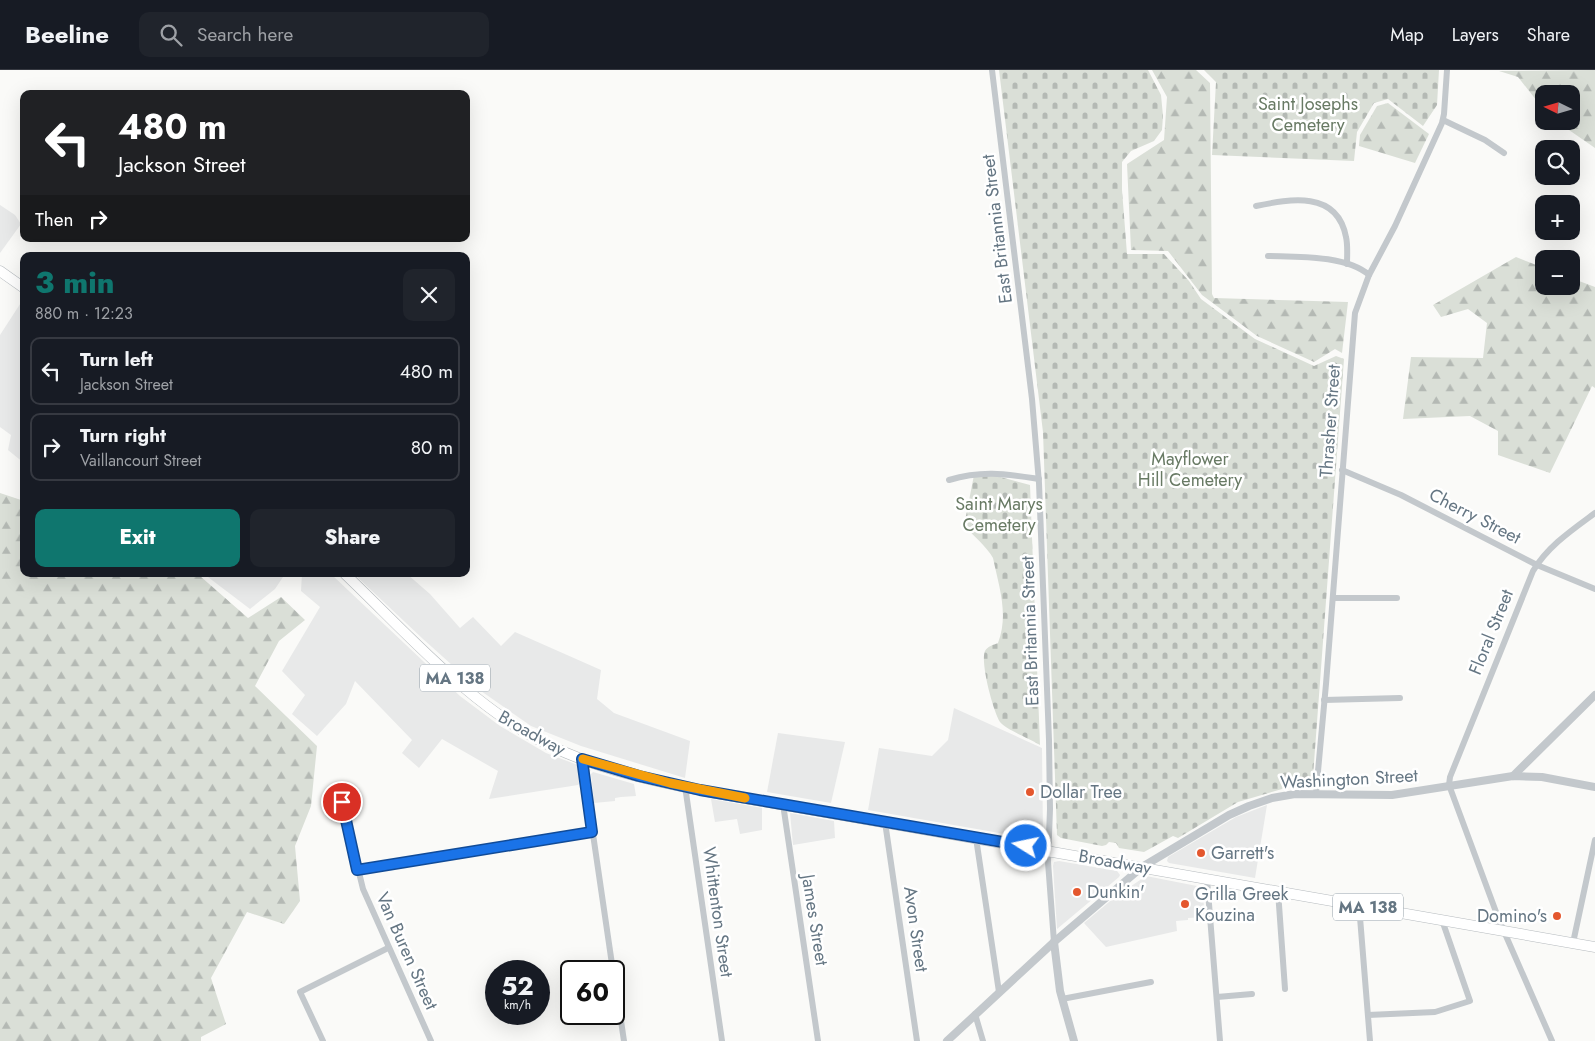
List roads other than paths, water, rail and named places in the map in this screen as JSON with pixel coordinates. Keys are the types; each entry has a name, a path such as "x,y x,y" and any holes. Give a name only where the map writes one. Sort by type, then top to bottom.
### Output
{"main road":[{"path":"0,271 20,285"},
{"name":"Broadway","path":"348,577 443,668 488,708 540,741 582,759 639,776 684,786 884,822 1595,946"}],"street":[{"name":"East Britannia Street","path":"992,70 1032,399 1039,479 1050,810 1048,862 1054,942 1062,999 1074,1041"},
{"name":"Thrasher Street","path":"1316,793 1333,598 1353,322 1369,275 1398,219 1443,120 1447,70"},
{"path":"1443,120 1485,140 1504,153"},
{"path":"1256,206 1296,200 1310,200 1324,205 1334,213 1343,226 1347,239 1348,264"},
{"path":"1268,256 1311,258 1348,264 1359,267 1369,275"},
{"name":"Cherry Street","path":"1342,470 1401,495 1537,565 1595,589"},
{"path":"949,480 967,474 984,472 1039,479"},
{"name":"Floral Street","path":"1449,785 1450,777 1526,586 1537,565 1563,536 1595,513"},
{"path":"1333,598 1397,598"},
{"path":"1513,776 1595,695"},
{"path":"1324,700 1400,698"},
{"path":"582,759 612,960"},
{"name":"Washington Street","path":"947,1041 1054,942 1142,867 1233,813 1278,796 1316,793 1392,795 1513,776 1542,777 1595,787"},
{"path":"1449,785 1504,930 1552,1041"},
{"name":"Van Buren Street","path":"338,786 365,897 431,1041"},
{"name":"Whittenton Street","path":"684,786 722,1041"},
{"name":"James Street","path":"783,804 818,1041"},
{"name":"Avon Street","path":"884,822 917,1041"},
{"path":"357,870 592,832"},
{"path":"976,838 999,992"},
{"path":"1573,943 1595,840"},
{"path":"1207,878 1220,1041"},
{"path":"1278,891 1285,989"},
{"path":"1359,905 1370,1041"},
{"path":"1368,1015 1435,1012 1470,1001 1442,920"},
{"path":"323,1041 300,992 388,948"},
{"path":"1062,999 1151,982"},
{"path":"1217,996 1252,994"},
{"path":"975,1014 983,1041"},
{"path":"622,1025 624,1041"}],"place":[{"name":"Dollar Tree","path":"1030,792"},
{"name":"Garrett's","path":"1201,853"},
{"name":"Dunkin'","path":"1077,892"},
{"name":"Grilla Greek Kouzina","path":"1185,904"},
{"name":"Domino's","path":"1557,916"}],"park label":[{"name":"Saint Josephs Cemetery","path":"1308,114"},
{"name":"Mayflower Hill Cemetery","path":"1190,469"},
{"name":"Saint Marys Cemetery","path":"999,514"}]}
